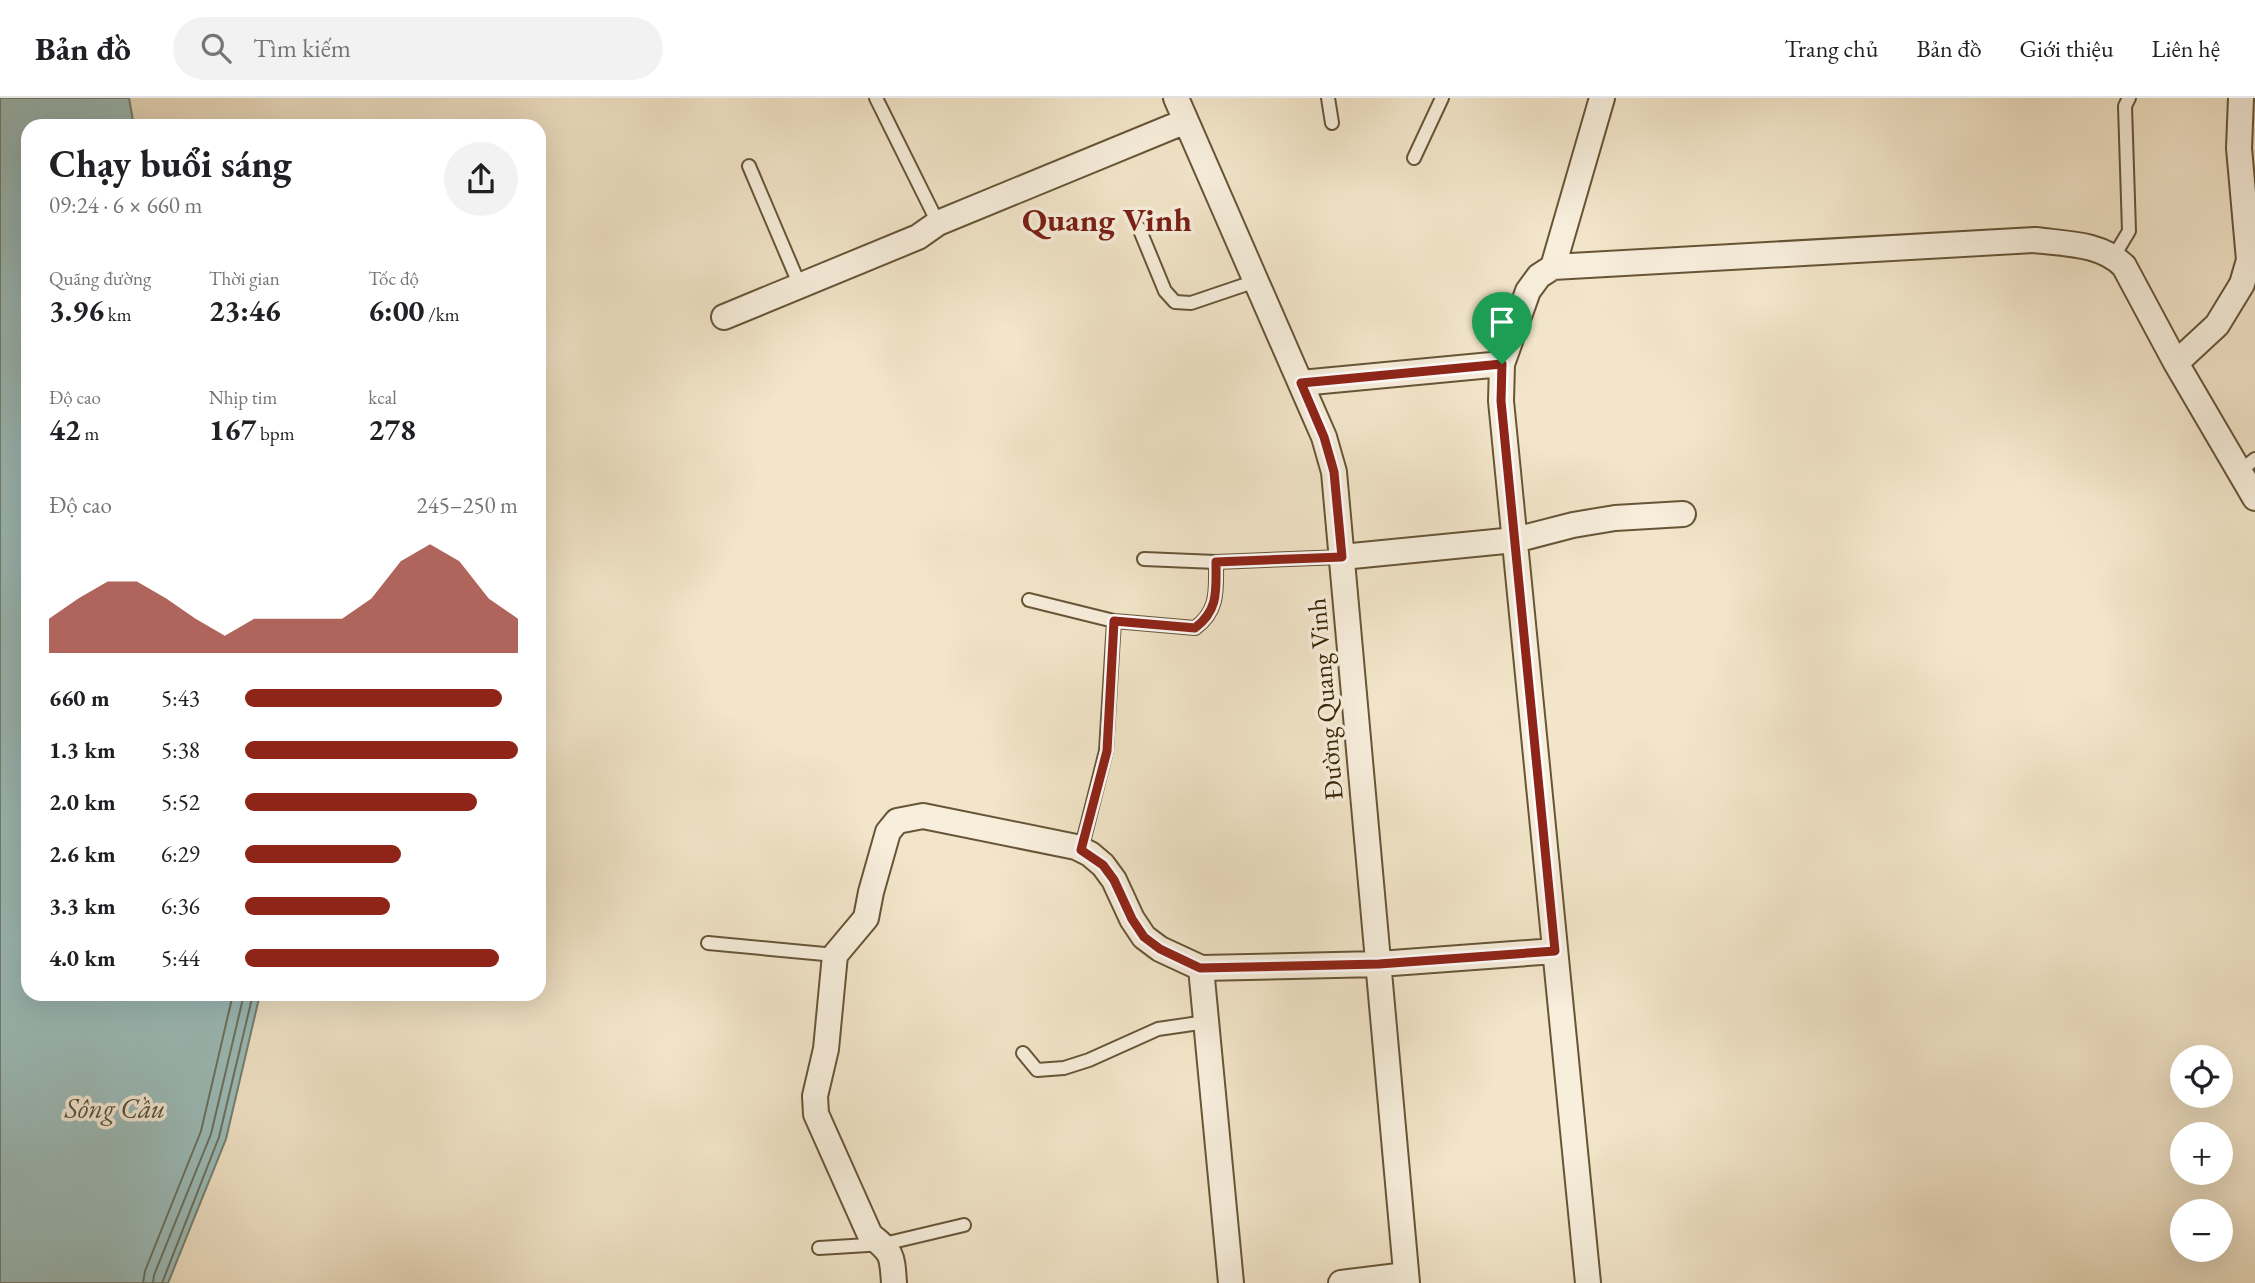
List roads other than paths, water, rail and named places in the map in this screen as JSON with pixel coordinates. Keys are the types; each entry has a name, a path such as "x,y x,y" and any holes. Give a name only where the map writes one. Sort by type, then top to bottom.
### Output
{"street":[{"name":"Đường Quang Vinh","path":"1176,98 1324,437 1334,472 1406,1279"},
{"path":"1553,267 1602,98"},
{"path":"2176,363 2217,325 2242,284 2249,260 2247,148 2241,98"},
{"path":"724,317 918,237 938,223 1186,121"},
{"path":"1588,1283 1501,401 1502,364 1528,290 1539,276 1553,267 2035,240 2084,246 2114,256 2129,274 2176,363 2247,465 2255,498"},
{"path":"1301,383 1502,364"},
{"path":"1342,557 1515,540 1573,525 1615,518 1683,514"},
{"path":"894,1283 892,1257 884,1244 870,1235 816,1114 815,1096 827,1049 835,955 866,918 888,832 897,821 923,816 1090,854 1109,872 1144,937 1160,949 1200,968 1379,964 1555,951"},
{"path":"1200,968 1231,1283"},
{"path":"1340,1283 1406,1279"}],"lane":[{"path":"877,98 938,223"},
{"path":"1328,98 1332,123"},
{"path":"1415,158 1442,98"},
{"path":"2114,256 2129,231 2125,106 2129,98"},
{"path":"749,166 800,286"},
{"path":"1139,228 1165,291 1175,302 1191,303 1256,281"},
{"path":"1144,559 1216,562 1342,557"},
{"path":"1029,600 1114,621 1195,628 1209,618 1216,593 1216,562"},
{"path":"1081,850 1107,751 1114,621"},
{"path":"708,943 835,955"},
{"path":"1023,1054 1037,1070 1064,1068 1089,1060 1158,1029 1206,1022"},
{"path":"819,1248 884,1244 964,1225"}],"water":[{"name":"Sông Cầu","path":"0,98 129,98 133,119 21,119 21,1001 258,1001 226,1139 168,1283 0,1283"}],"district":[{"name":"Quang Vinh","path":"1107,219"}]}
